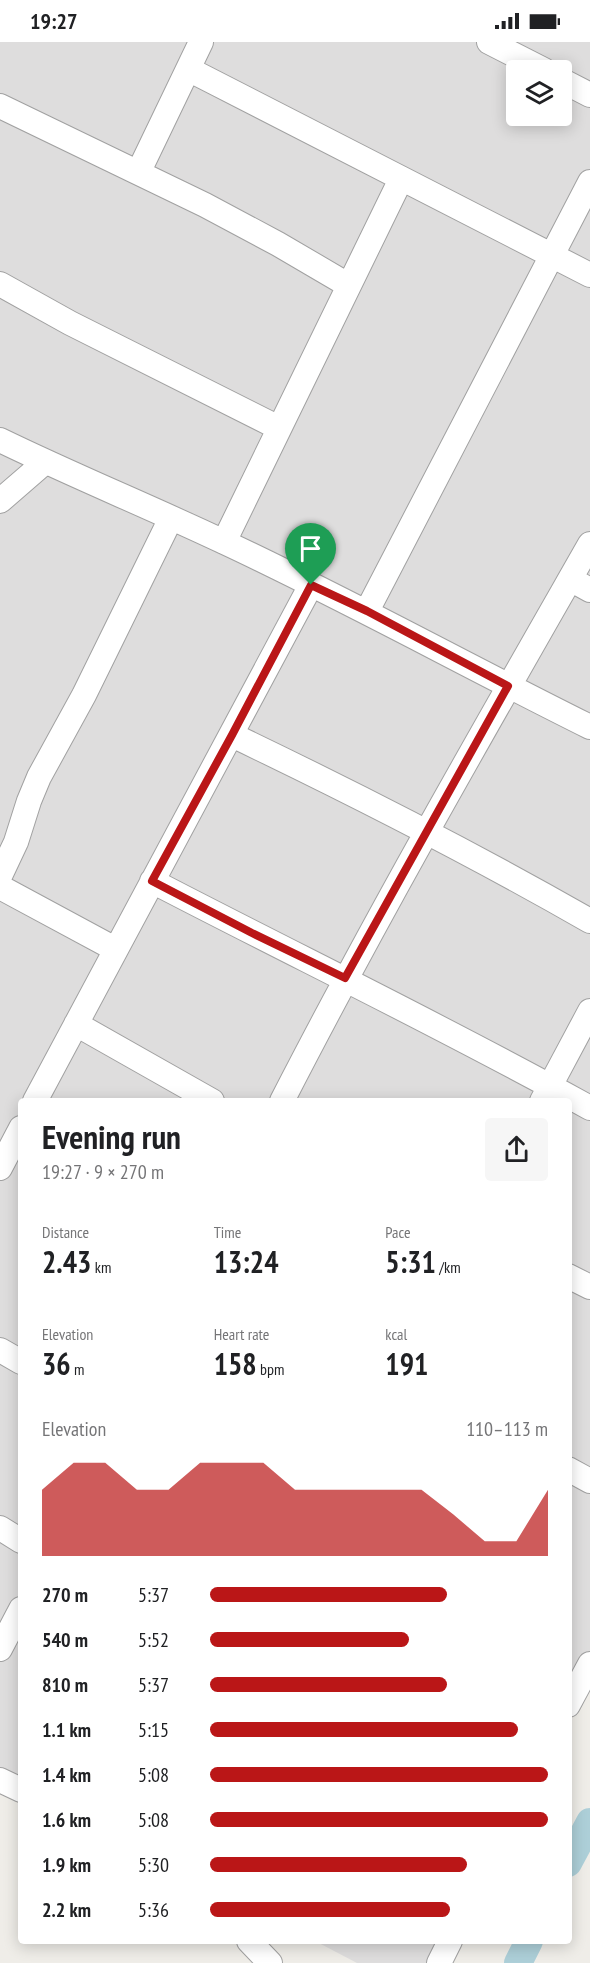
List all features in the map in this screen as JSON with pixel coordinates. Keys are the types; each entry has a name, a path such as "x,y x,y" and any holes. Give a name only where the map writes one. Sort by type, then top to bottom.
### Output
{"street":[{"path":"139,171 201,42"},
{"path":"489,42 524,60"},
{"path":"188,69 590,274"},
{"path":"572,86 590,95"},
{"path":"0,106 139,171 278,244 348,285"},
{"path":"224,542 401,179"},
{"path":"367,611 590,182"},
{"path":"0,284 70,323 279,428"},
{"path":"0,440 224,542 367,611 590,727"},
{"path":"0,501 45,462"},
{"path":"0,876 16,842 39,777 84,695 171,518"},
{"path":"284,1098 345,978 508,686 580,585 590,544"},
{"path":"37,1098 311,585"},
{"path":"232,735 427,832 590,921"},
{"path":"152,881 345,978 546,1094 590,1011"},
{"path":"0,887 115,949"},
{"path":"76,1024 207,1098"},
{"path":"572,1102 590,1108"},
{"path":"8,1166 18,1137"},
{"path":"572,1278 590,1287"},
{"path":"0,1350 18,1360"},
{"path":"572,1471 590,1480"},
{"path":"0,1528 18,1539"},
{"path":"0,1649 18,1615"},
{"path":"572,1694 582,1666"},
{"path":"0,1780 18,1789"},
{"path":"252,1944 270,1963"},
{"path":"439,1963 448,1944"}],"shaded area":[{"path":"0,42 590,42 590,1681 572,1714 572,1098 18,1098 18,1785 0,1776"},
{"path":"321,1944 438,1944 428,1963 357,1963"}],"waterway":[{"path":"572,1856 590,1822"},
{"path":"518,1963 528,1944"}],"route":[{"path":"311,585 367,611 508,686 345,978 152,881 311,585"}]}
